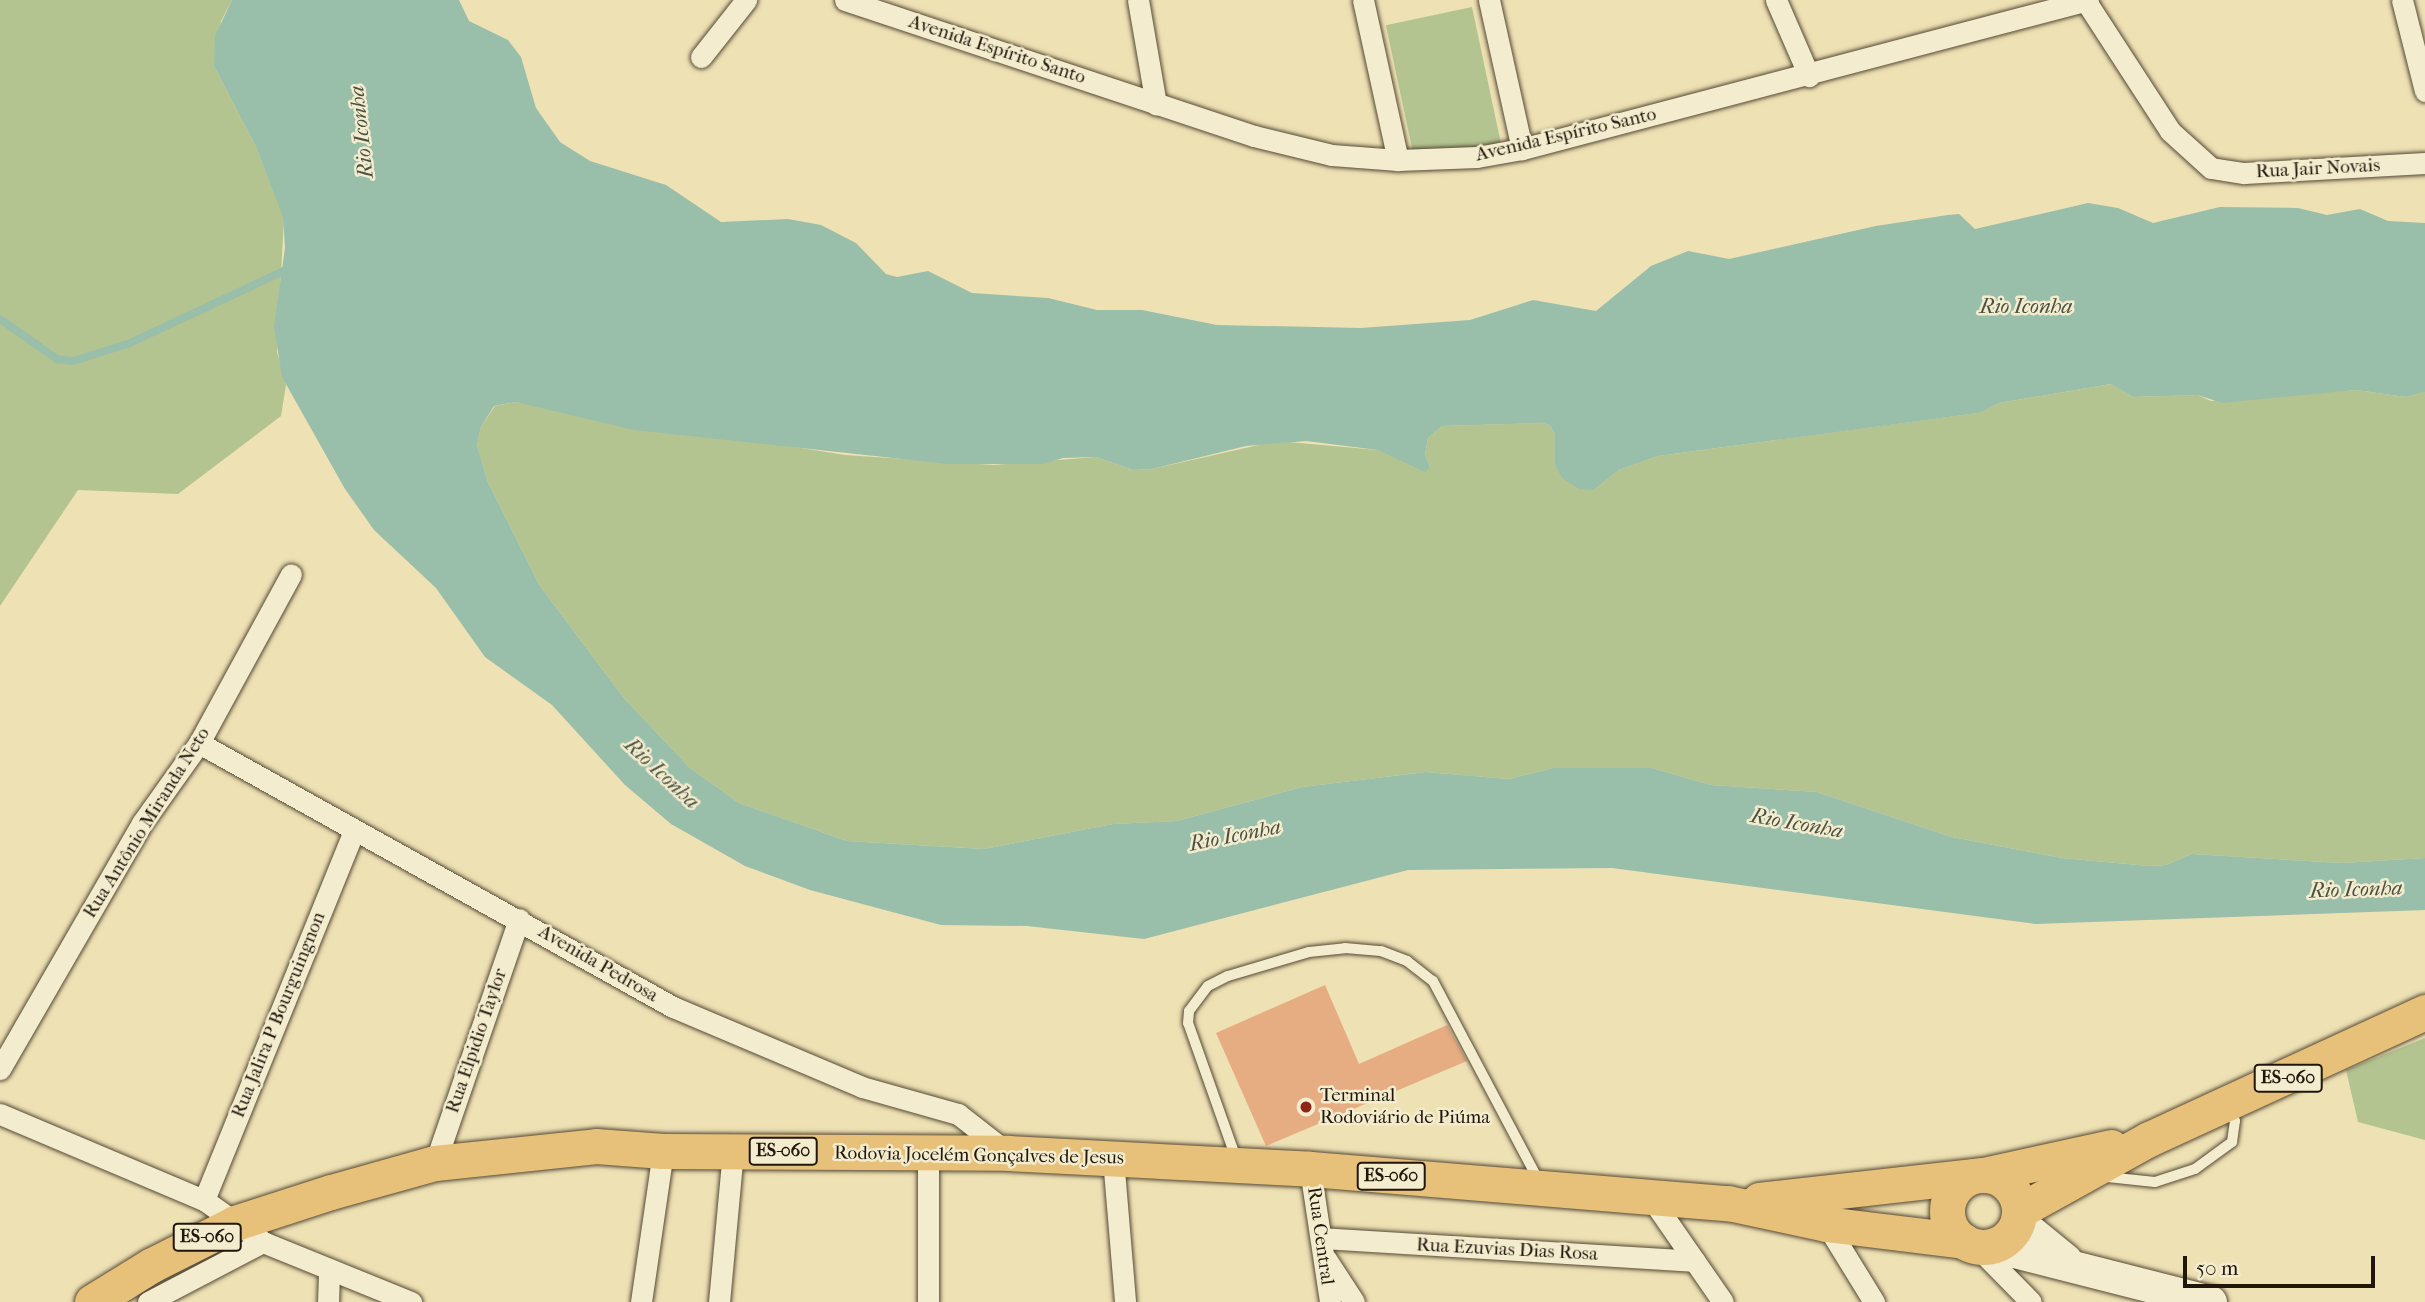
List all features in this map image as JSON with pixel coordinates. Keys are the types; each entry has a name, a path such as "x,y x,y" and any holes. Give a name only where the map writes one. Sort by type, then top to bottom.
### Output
{"main road":[{"name":"Rodovia Jocelém Gonçalves de Jesus","path":"2019,1216 2085,1174 2149,1139 2230,1105 2425,1012"},
{"name":"Rodovia Jocelém Gonçalves de Jesus","path":"1728,1203 1977,1175 2149,1139"},
{"name":"Rodovia Jocelém Gonçalves de Jesus","path":"92,1302 152,1265 435,1163 596,1146 663,1151 1008,1153 1310,1169 1728,1203 1826,1224 1977,1244"},
{"path":"2072,1265 2019,1216 2012,1188 2002,1180 1977,1175 1953,1191 1947,1214 1977,1244 2072,1265 2211,1302"},
{"name":"ES-060","path":"1977,1244 2012,1233 2019,1216"}],"street":[{"path":"701,57 746,0"},
{"name":"Avenida Espírito Santo","path":"845,0 1156,104 1332,155 1398,160 1478,156 1522,149 1809,76 2086,0"},
{"path":"1138,0 1156,104"},
{"path":"1363,0 1398,160"},
{"path":"1489,0 1522,149"},
{"path":"1776,0 1809,76"},
{"name":"Rua Jair Novais","path":"2086,0 2169,131 2211,167 2244,173 2425,163"},
{"path":"2402,0 2425,91"},
{"name":"Rua Antônio Miranda Neto","path":"0,1069 142,823 199,743 291,574"},
{"name":"Avenida Pedrosa","path":"199,743 673,1007 862,1087 958,1114 1008,1153"},
{"name":"Rua Jalira P Bourguingnon","path":"204,1200 354,830"},
{"name":"Rua Elpidio Taylor","path":"435,1163 519,919"},
{"path":"0,1114 204,1200 249,1232 329,1269 411,1302"},
{"path":"719,1302 733,1150"},
{"path":"641,1302 663,1151"},
{"path":"928,1154 928,1302"},
{"path":"1113,1158 1125,1302"},
{"name":"Rua Central","path":"1310,1169 1330,1302"},
{"path":"1651,1198 1723,1302"},
{"path":"1826,1224 1874,1302"},
{"path":"148,1302 249,1232"},
{"path":"1977,1244 2031,1302"},
{"path":"1322,1246 1354,1302"},
{"name":"Rua Ezuvias Dias Rosa","path":"1322,1246 1693,1261"},
{"path":"328,1302 329,1269"}],"lane":[{"path":"1239,1167 1188,1023 1189,1011 1208,986 1309,952 1345,948 1381,951 1407,961 1433,981 1543,1189"},
{"path":"2085,1174 2124,1182 2155,1182 2195,1169 2232,1142 2235,1121 2230,1105"}],"shaded area":[{"path":"0,0 232,0 221,21 214,66 257,149 284,217 277,352 286,385 281,416 178,494 78,490 0,606"},
{"path":"1472,7 1501,143 1415,161 1386,25"},
{"path":"2111,384 2133,397 2198,395 2211,401 2356,390 2406,397 2425,392 2425,858 2342,863 2192,854 2166,865 2149,866 2062,858 1952,837 1817,792 1711,785 1652,768 1553,768 1509,779 1426,772 1302,787 1177,821 1113,824 984,849 847,841 739,803 690,768 623,697 540,586 488,482 477,445 481,427 495,406 516,402 845,455 994,465 1096,457 1133,470 1152,469 1277,441 1378,450 1430,467 1425,455 1428,438 1442,426 1542,423 1550,425 1555,435 1555,465 1594,490 1619,470 1658,456 1977,413 1999,403"},
{"path":"2425,1038 2425,1140 2358,1122 2346,1070"}],"water":[{"name":"Rio Iconha","path":"232,0 459,0 469,21 508,40 521,57 536,108 560,142 590,161 666,185 721,222 788,219 821,225 856,243 886,274 897,277 928,271 972,293 1048,298 1097,310 1142,310 1217,325 1361,328 1470,320 1533,300 1596,311 1651,266 1688,251 1729,259 1876,226 1959,214 1975,229 2088,203 2118,208 2153,223 2220,207 2298,208 2327,215 2360,209 2388,221 2425,223 2425,392 2406,397 2356,390 2222,403 2198,395 2133,397 2111,384 1999,403 1978,413 1658,456 1619,470 1594,490 1579,489 1562,478 1555,465 1555,435 1550,425 1542,423 1442,426 1428,438 1425,455 1430,467 1425,472 1378,450 1306,441 1246,446 1152,469 1133,470 1096,457 1063,458 1043,464 948,464 634,430 516,402 494,406 481,427 477,445 488,482 540,586 623,697 690,768 739,803 847,841 984,849 1113,824 1177,821 1302,787 1426,772 1509,779 1553,768 1652,768 1711,785 1817,792 1952,837 2062,858 2149,866 2166,865 2192,854 2342,863 2425,858 2425,910 2035,924 1612,868 1408,870 1144,939 1027,926 941,925 810,890 745,866 671,824 625,785 552,705 485,657 436,588 374,530 345,489 282,377 274,327 285,248 283,217 257,149 214,66 215,36"}],"building":[{"name":"Terminal Rodoviário de Piúma","path":"1325,985 1359,1064 1447,1025 1467,1061 1266,1146 1216,1033"}],"waterway":[{"path":"0,319 57,359 73,361 130,343 290,268"}],"place":[{"name":"Terminal Rodoviário de Piúma","path":"1306,1107"}]}
